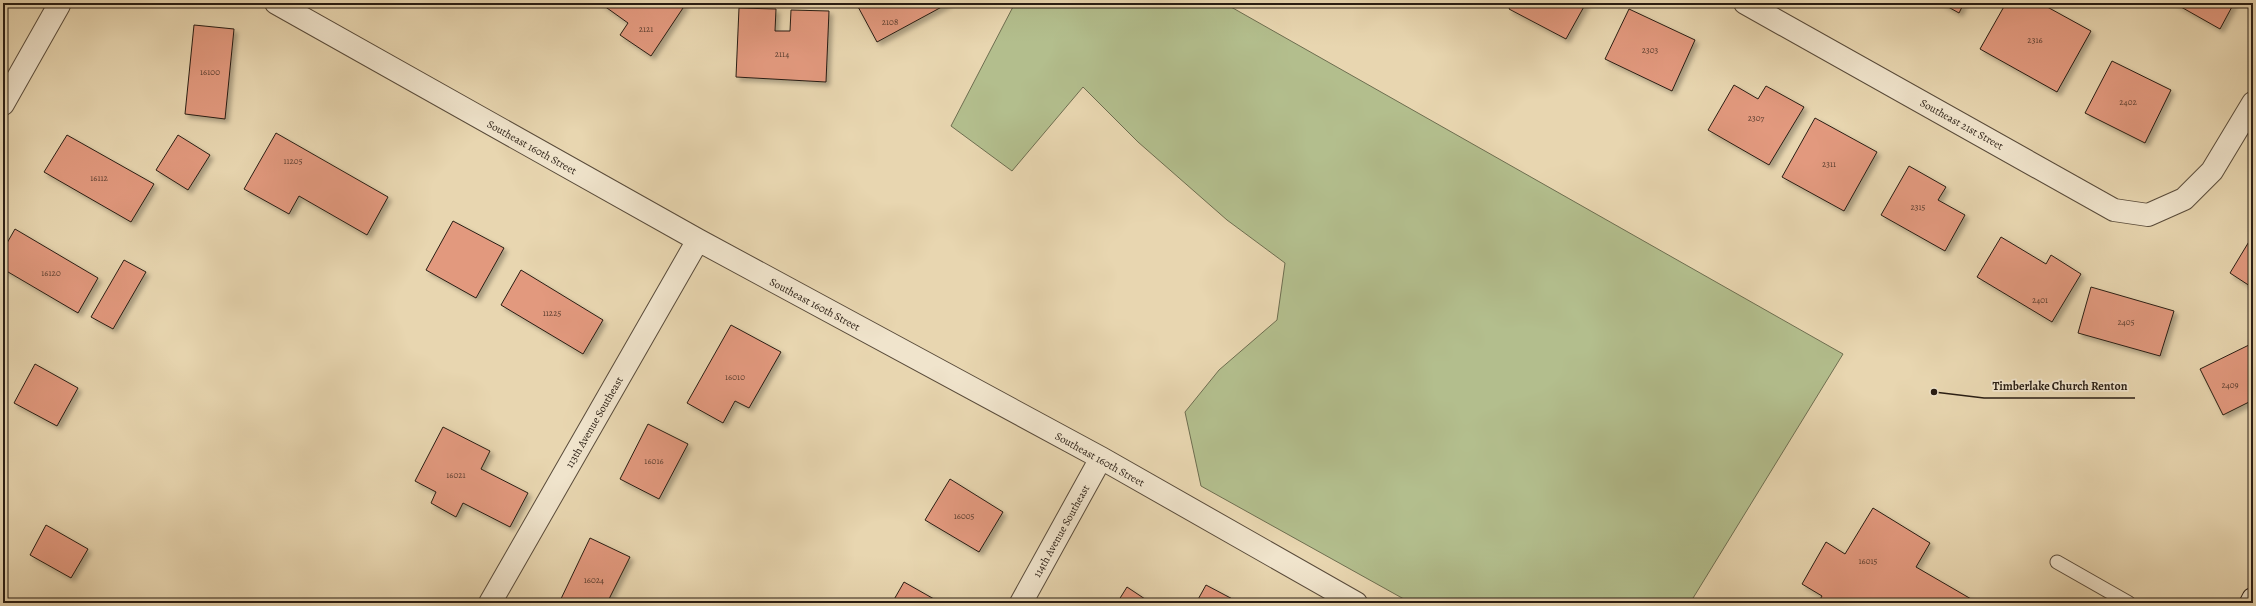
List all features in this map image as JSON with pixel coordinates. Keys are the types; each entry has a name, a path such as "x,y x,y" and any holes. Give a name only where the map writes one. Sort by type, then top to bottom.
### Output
{"street":[{"name":"Southeast 160th Street","path":"276,3 698,240 1101,458 1356,603"},
{"name":"Southeast 21st Street","path":"1745,3 2114,210 2148,215 2184,199 2212,171 2253,103"},
{"path":"3,104 59,5"},
{"name":"113th Avenue Southeast","path":"490,603 698,240"},
{"name":"114th Avenue Southeast","path":"1021,603 1101,458"},
{"path":"2251,603 2253,599"}],"lane":[{"path":"2057,562 2129,603"}],"green space":[{"path":"1015,3 1224,3 1843,354 1690,603 1411,603 1201,486 1185,412 1219,370 1277,320 1285,263 1227,220 1138,142 1083,87 1012,171 951,126"}],"building":[{"path":"600,3 682,3 685,5 651,56 620,35 628,23"},
{"path":"856,3 949,3 877,42"},
{"path":"1512,3 1586,3 1566,39 1509,9"},
{"path":"1941,3 1964,3 1959,13"},
{"path":"2006,3 2040,3 2091,31 2057,92 1980,49"},
{"path":"2174,3 2234,3 2220,29"},
{"path":"739,8 776,9 775,31 790,31 791,10 829,11 826,82 736,77"},
{"path":"1629,9 1695,40 1672,91 1605,59"},
{"path":"194,25 234,29 225,119 185,114"},
{"path":"2112,61 2171,90 2145,143 2085,113"},
{"path":"1734,85 1758,99 1766,86 1804,107 1769,165 1708,130"},
{"path":"1815,118 1877,152 1844,211 1782,177"},
{"path":"276,133 388,197 367,235 299,196 289,214 244,189"},
{"path":"67,135 154,184 131,222 44,172"},
{"path":"178,135 210,155 188,190 156,170"},
{"path":"1909,166 1946,187 1938,200 1965,215 1945,251 1881,215"},
{"path":"453,221 504,248 476,298 426,270"},
{"path":"15,229 98,278 78,313 3,269 3,250"},
{"path":"2253,235 2253,288 2230,273"},
{"path":"2001,237 2046,264 2051,255 2081,274 2052,322 1977,277"},
{"path":"124,260 146,272 113,329 91,317"},
{"path":"521,270 603,320 583,354 501,305"},
{"path":"2091,287 2174,311 2160,356 2078,333"},
{"path":"731,325 781,352 749,408 735,401 723,423 687,403"},
{"path":"2253,343 2253,400 2223,415 2200,369"},
{"path":"35,364 78,388 57,426 14,403"},
{"path":"648,424 688,444 659,499 620,479"},
{"path":"443,427 490,451 481,469 528,493 510,527 463,503 456,517 431,503 436,492 415,481"},
{"path":"950,479 1003,512 979,552 925,520"},
{"path":"1873,508 1930,543 1916,567 1978,603 1818,603 1822,596 1802,584 1826,542 1845,554"},
{"path":"46,525 88,549 71,578 30,555"},
{"path":"590,538 630,557 607,603 559,603"},
{"path":"904,582 941,603 892,603"},
{"path":"1206,585 1240,603 1196,603"},
{"path":"1127,587 1151,603 1117,603"},
{"path":"3,598 13,603 3,603"}],"place":[{"name":"Timberlake Church Renton","path":"1934,392"}]}
